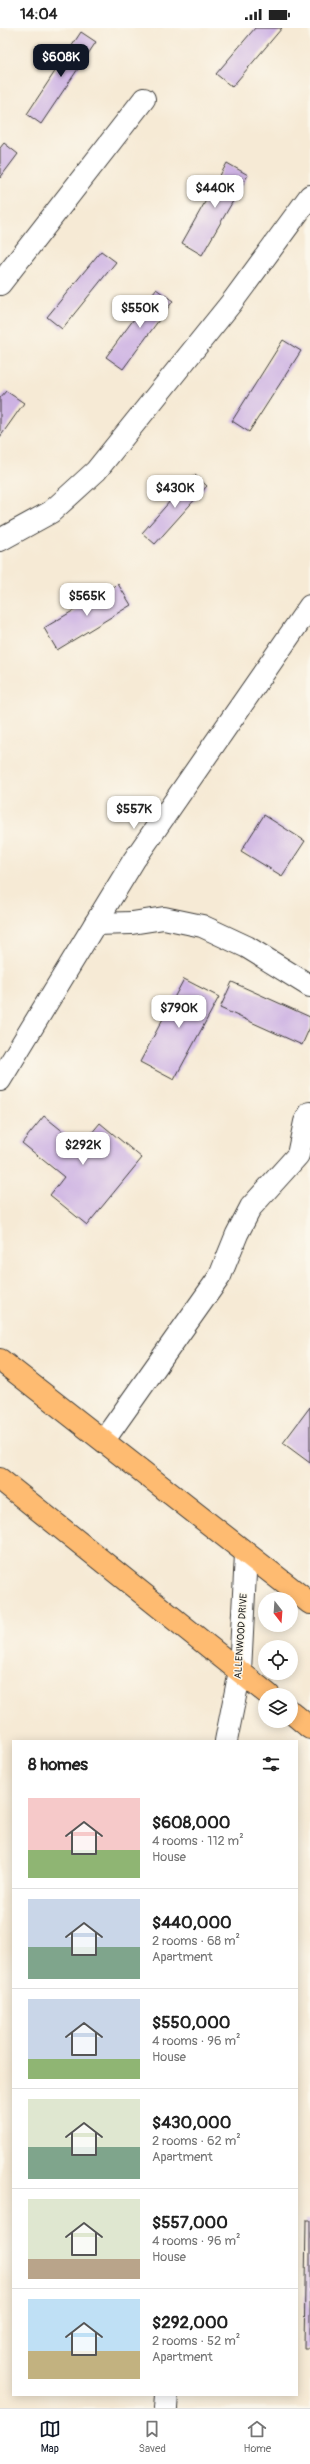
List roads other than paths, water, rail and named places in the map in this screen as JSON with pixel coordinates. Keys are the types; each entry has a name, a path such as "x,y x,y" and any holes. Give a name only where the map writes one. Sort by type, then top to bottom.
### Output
{"main road":[{"path":"0,1360 310,1603"},
{"path":"0,1479 261,1688"},
{"path":"298,1718 310,1728"}],"street":[{"path":"0,284 144,99"},
{"path":"0,540 51,512 96,471 232,302 310,196"},
{"path":"0,1080 134,860 310,606"},
{"path":"95,924 132,923 164,918 202,926 247,947 310,986"},
{"path":"104,1440 220,1276 237,1234 251,1207 298,1155 305,1122 310,1113"},
{"name":"ALLENWOOD DRIVE","path":"226,1740 240,1671 246,1554"},
{"path":"166,2408 167,2396"}]}
